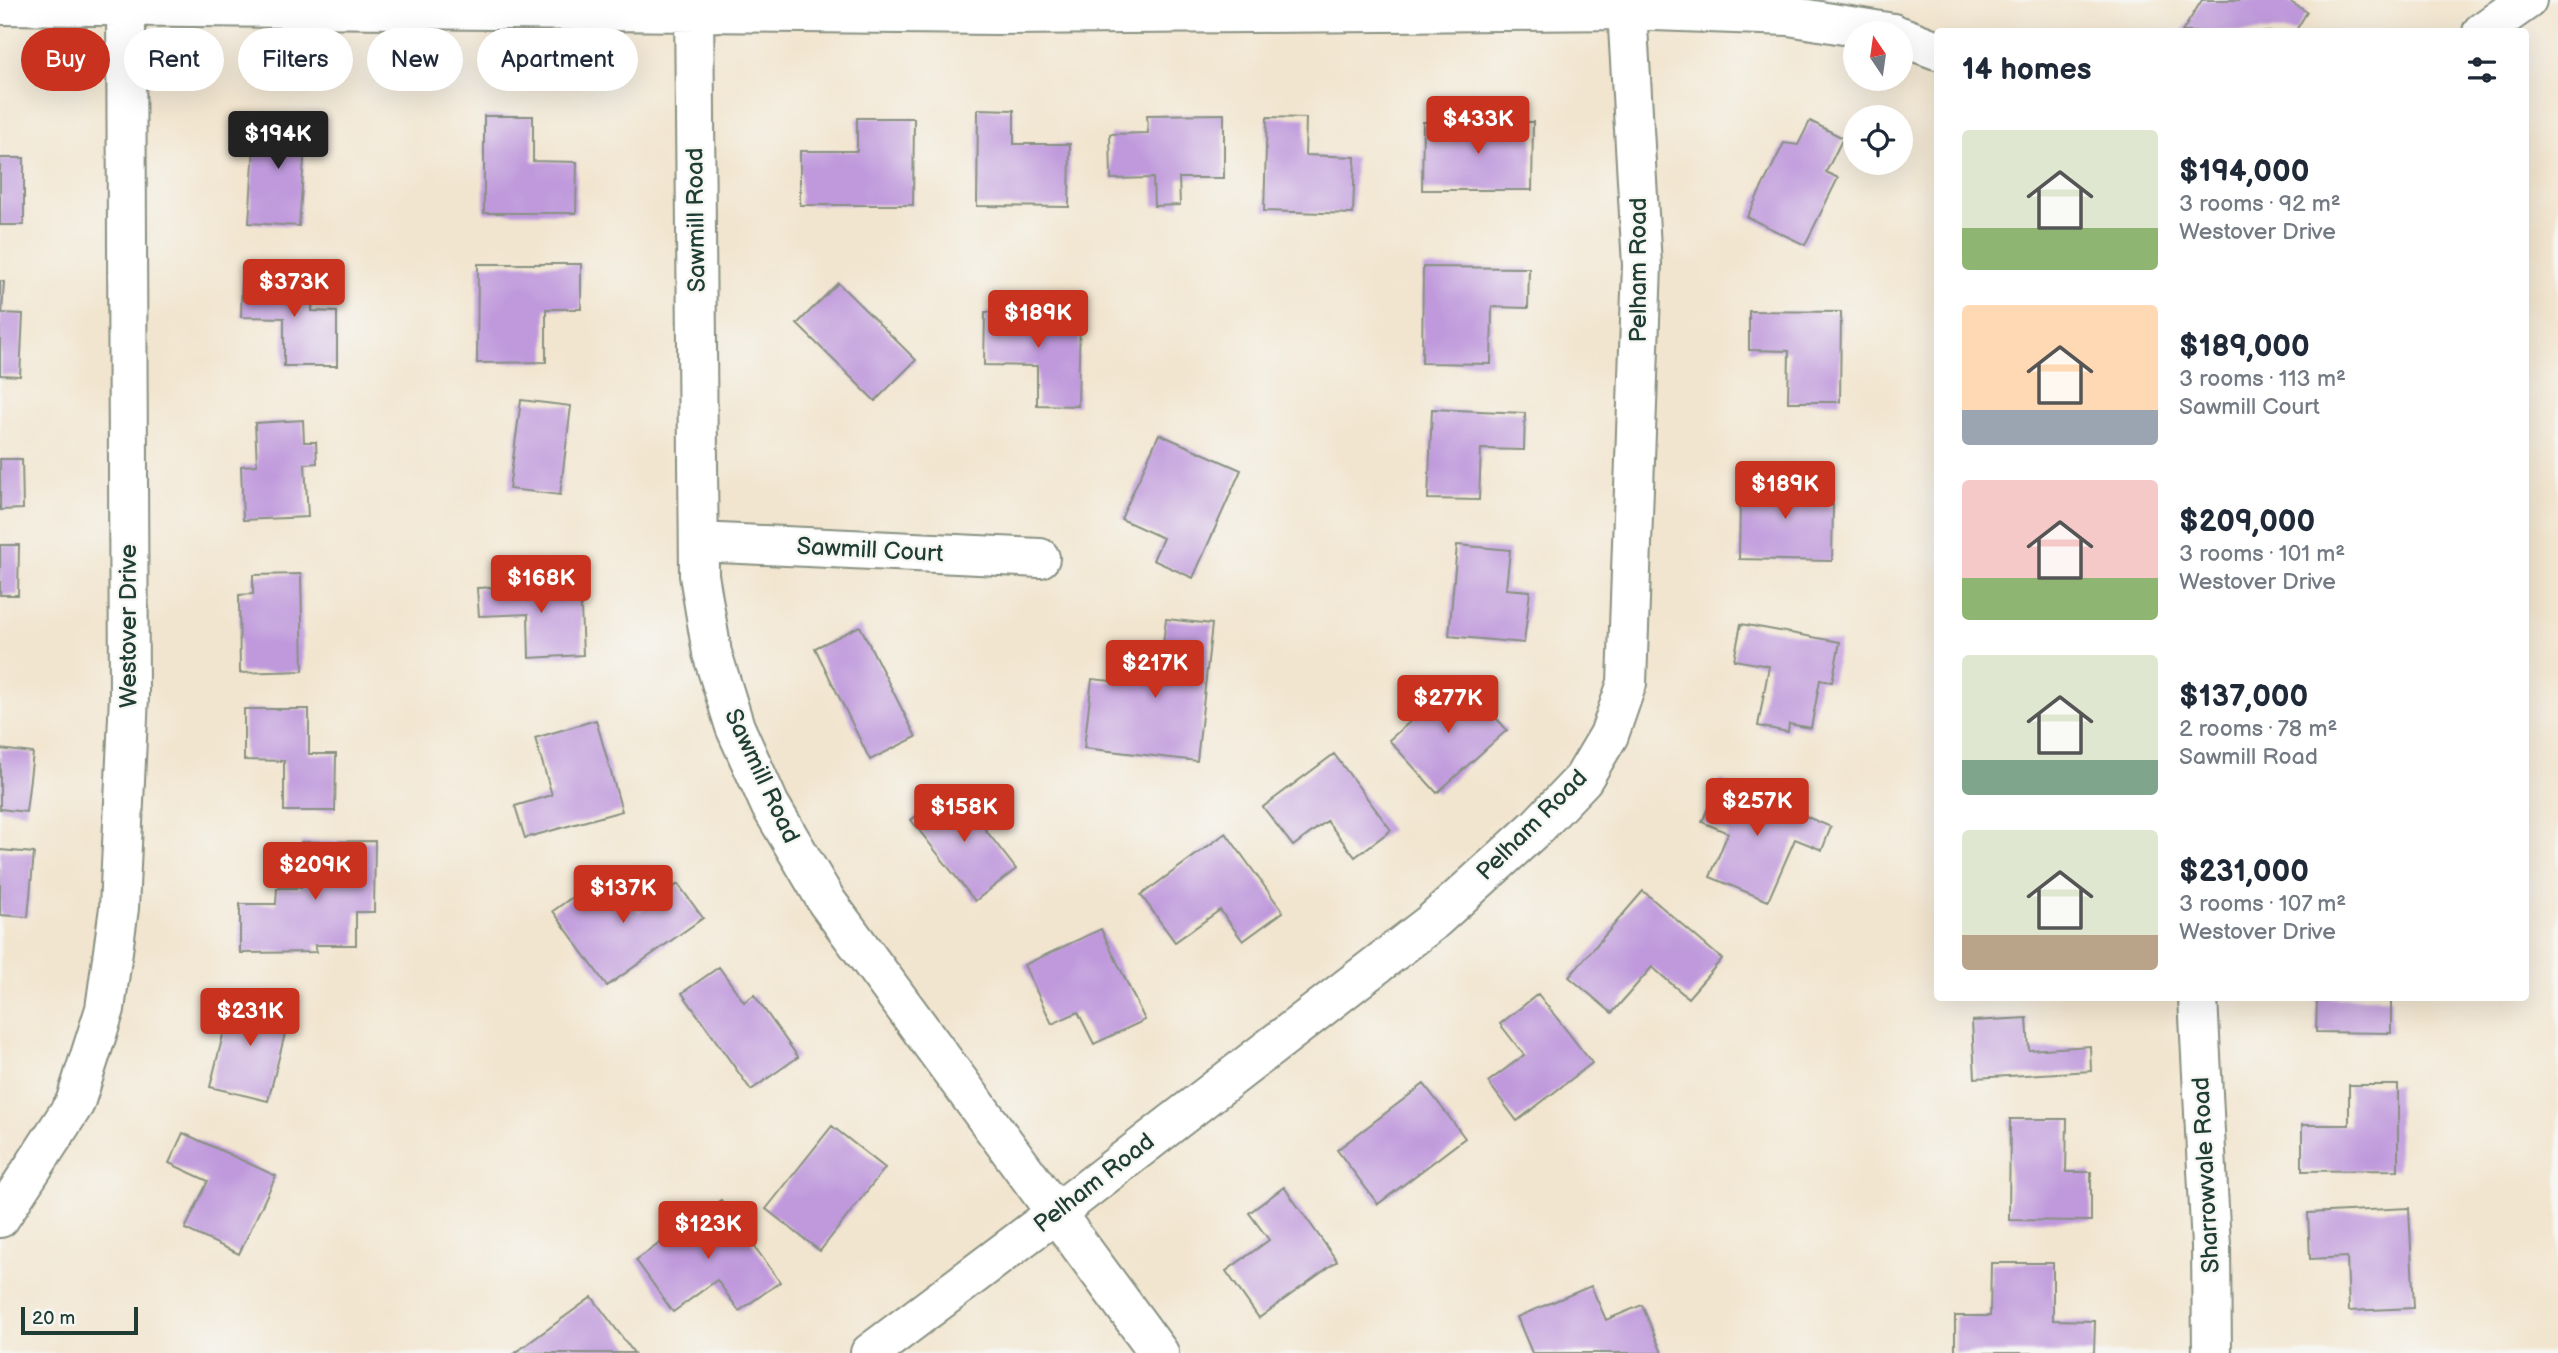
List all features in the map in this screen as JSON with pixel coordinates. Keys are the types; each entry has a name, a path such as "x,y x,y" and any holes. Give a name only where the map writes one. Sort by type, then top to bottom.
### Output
{"street":[{"path":"2488,28 2527,0"},
{"path":"0,5 694,6 1010,15 1627,10 1789,16 1843,25"},
{"name":"Westover Drive","path":"0,1217 75,1103 105,1009 118,908 129,696 125,6"},
{"name":"Sawmill Road","path":"694,6 699,575 712,653 734,727 770,805 827,902 1159,1353"},
{"name":"Pelham Road","path":"870,1353 1431,923 1538,826 1583,779 1609,736 1627,683 1642,265 1627,10"},
{"path":"1913,41 1934,49"},
{"name":"Sawmill Court","path":"699,542 1040,558"},
{"name":"Sharrowvale Road","path":"2198,1001 2211,1247 2212,1353"}],"building":[{"path":"2202,0 2287,0 2307,12 2297,28 2184,28"},
{"path":"978,109 1014,110 1014,144 1070,144 1069,207 977,206"},
{"path":"1224,114 1224,178 1179,178 1180,205 1154,206 1153,178 1111,179 1110,134 1148,133 1147,115"},
{"path":"484,116 533,116 533,161 577,162 576,213 484,213"},
{"path":"256,117 307,120 299,226 249,223"},
{"path":"1267,117 1306,118 1305,155 1355,157 1353,214 1264,211"},
{"path":"857,118 914,118 913,205 800,205 800,151 857,151"},
{"path":"1810,121 1843,138 1826,172 1838,178 1805,245 1747,217 1784,143 1798,145"},
{"path":"1423,122 1533,122 1532,190 1422,190"},
{"path":"0,158 24,158 24,225 0,225"},
{"path":"478,264 581,264 581,309 546,309 546,362 477,363"},
{"path":"1423,267 1529,268 1528,308 1492,307 1491,364 1422,363"},
{"path":"242,278 313,280 312,311 337,312 337,366 284,366 284,318 241,317"},
{"path":"0,281 4,282 2,313 23,314 20,376 0,375"},
{"path":"838,283 916,360 875,401 797,324"},
{"path":"1749,311 1841,312 1840,402 1788,402 1789,351 1749,350"},
{"path":"985,312 1080,312 1078,406 1037,405 1037,366 984,365"},
{"path":"521,400 571,406 560,495 509,489"},
{"path":"1432,409 1525,413 1524,450 1481,449 1479,500 1428,499"},
{"path":"303,420 304,442 316,442 317,463 305,464 308,517 243,520 241,466 257,465 255,423"},
{"path":"1159,434 1241,470 1193,578 1153,560 1163,538 1121,519"},
{"path":"0,459 22,459 23,509 0,510"},
{"path":"1759,467 1797,468 1797,488 1815,488 1815,506 1833,505 1832,561 1739,559 1740,502 1758,502"},
{"path":"0,545 19,545 18,595 0,595"},
{"path":"1457,545 1510,550 1506,589 1530,591 1524,643 1449,636"},
{"path":"301,574 303,671 240,673 239,595 253,594 253,575"},
{"path":"580,583 583,655 529,658 528,614 479,616 477,588"},
{"path":"1166,619 1212,624 1197,761 1084,748 1092,679 1131,683 1133,657 1161,660"},
{"path":"1741,624 1840,642 1832,682 1820,680 1811,728 1789,724 1788,732 1758,726 1769,666 1734,660"},
{"path":"860,626 916,737 870,760 815,648"},
{"path":"1460,678 1507,730 1437,793 1389,740"},
{"path":"244,709 309,709 309,754 336,754 335,811 284,811 284,761 244,760"},
{"path":"596,720 622,811 525,838 515,806 552,795 535,738"},
{"path":"0,749 33,753 26,812 0,809"},
{"path":"1334,754 1391,830 1355,857 1327,821 1293,846 1263,807"},
{"path":"1720,780 1831,827 1822,850 1795,839 1768,901 1710,877 1728,833 1702,822"},
{"path":"953,788 1016,869 975,901 911,820"},
{"path":"1226,833 1283,912 1243,941 1220,910 1175,942 1141,895"},
{"path":"375,841 374,912 356,912 356,945 315,945 317,952 240,953 240,904 276,904 277,888 301,888 301,842"},
{"path":"0,850 34,853 28,917 0,915"},
{"path":"610,870 639,912 678,884 703,918 607,986 553,911"},
{"path":"1643,891 1722,959 1688,998 1652,967 1612,1013 1569,977"},
{"path":"1101,929 1145,1020 1094,1044 1078,1012 1052,1024 1024,965"},
{"path":"719,967 744,1002 754,995 798,1057 751,1090 682,993"},
{"path":"1538,994 1592,1063 1517,1121 1488,1082 1524,1055 1500,1024"},
{"path":"233,995 291,1010 268,1101 210,1087"},
{"path":"2317,1001 2391,1001 2391,1033 2316,1032"},
{"path":"2027,1018 2029,1050 2090,1046 2091,1071 1975,1078 1972,1021"},
{"path":"1424,1084 1465,1138 1378,1204 1337,1150"},
{"path":"2349,1085 2398,1085 2398,1170 2302,1171 2302,1125 2349,1125"},
{"path":"2010,1119 2067,1119 2066,1172 2091,1172 2091,1221 2009,1220"},
{"path":"832,1126 885,1168 820,1251 766,1209"},
{"path":"183,1133 276,1176 239,1254 185,1229 208,1181 169,1163"},
{"path":"1284,1187 1337,1261 1259,1318 1226,1271 1269,1240 1249,1213"},
{"path":"721,1200 780,1282 739,1311 717,1280 673,1312 636,1260"},
{"path":"2409,1208 2414,1308 2349,1311 2347,1257 2310,1259 2308,1213"},
{"path":"1991,1263 2053,1263 2053,1320 2095,1321 2094,1353 1955,1353 1955,1316 1990,1316"},
{"path":"1591,1286 1606,1320 1642,1305 1662,1353 1532,1353 1517,1317"},
{"path":"592,1297 634,1353 515,1353"}]}
